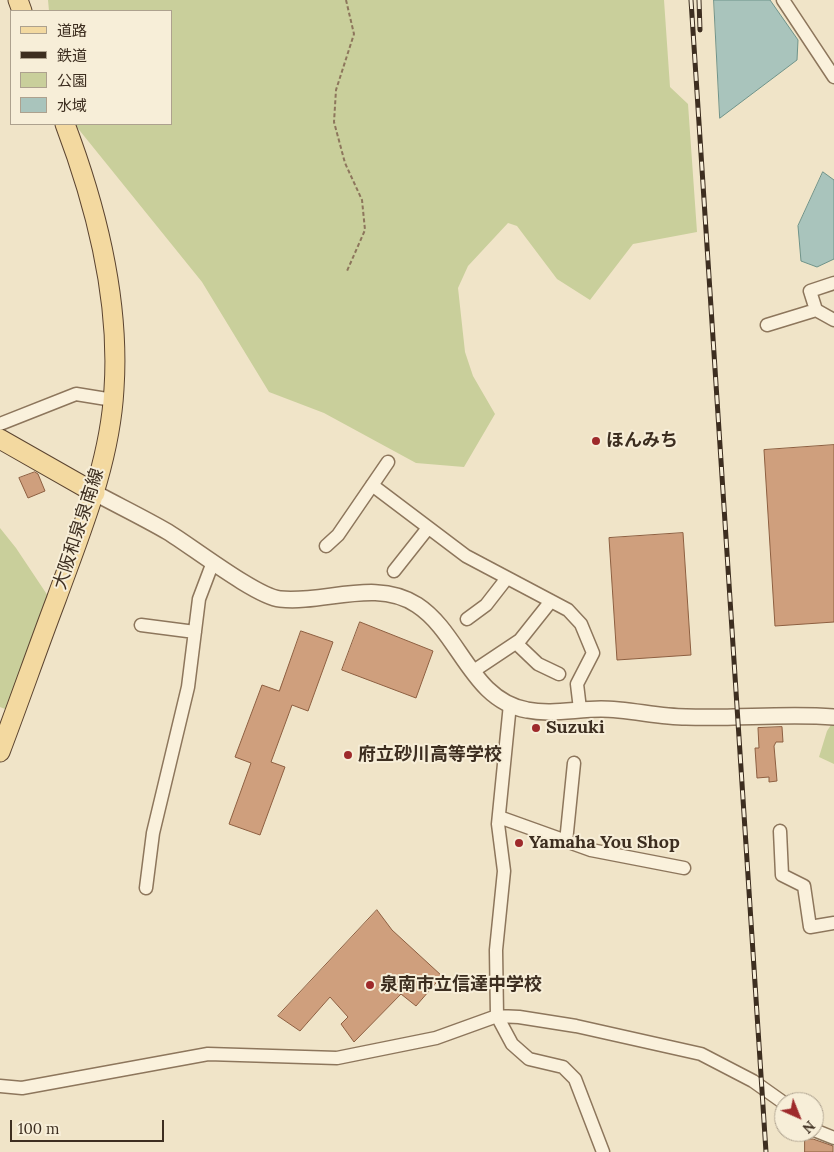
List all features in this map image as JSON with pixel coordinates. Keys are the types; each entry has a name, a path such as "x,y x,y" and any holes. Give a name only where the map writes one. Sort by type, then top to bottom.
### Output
{"main road":[{"name":"大阪和泉泉南線","path":"0,752 95,493 113,400 114,348 110,295 95,219 64,125"},
{"path":"0,439 95,493"}],"street":[{"path":"783,0 834,77"},
{"path":"834,283 810,291 816,310 834,320"},
{"path":"767,325 816,310"},
{"path":"0,424 76,394 113,400"},
{"path":"326,546 338,535 388,462"},
{"path":"372,485 466,556 568,610 581,624 593,653 577,684 580,710"},
{"path":"95,493 166,531 213,562 277,599 306,600 363,593 383,594 416,604 432,617 451,640 472,672 494,695 525,710 544,712 603,709 687,717 812,715 834,717"},
{"path":"394,571 428,528"},
{"path":"146,888 153,833 188,687 199,599 213,562"},
{"path":"467,618 486,605 507,578"},
{"path":"472,672 516,643 551,601"},
{"path":"141,625 195,632"},
{"path":"516,643 538,664 559,674"},
{"path":"510,704 499,817 504,871 496,950 497,1016 512,1044 529,1059 563,1067 575,1079 603,1152"},
{"path":"566,842 574,763"},
{"path":"499,817 591,850 684,868"},
{"path":"780,831 782,875 804,886 810,928 834,923"},
{"path":"0,1086 22,1088 208,1054 337,1058 436,1038 497,1016 519,1017 576,1026 701,1054 753,1082 774,1097"}],"path":[{"path":"346,0 354,34 336,90 334,122 345,163 362,200 365,230 347,271"}],"green space":[{"path":"48,0 664,0 670,87 688,104 697,232 633,244 590,300 557,279 517,226 508,223 468,266 458,288 465,352 473,376 495,414 464,467 416,463 324,413 269,392 202,282 76,126 172,125 172,10 49,10"},
{"path":"0,528 16,548 54,605 15,713 0,707"},
{"path":"831,725 834,725 834,764 819,757 827,731"}],"water":[{"path":"714,0 770,0 798,40 797,60 720,118"},
{"path":"823,172 834,180 834,259 817,267 801,261 798,226"}],"building":[{"path":"834,445 834,622 775,626 764,450"},
{"path":"35,472 38,474 45,491 28,498 19,478"},
{"path":"683,533 691,655 617,660 609,538"},
{"path":"360,622 433,651 416,698 342,670"},
{"path":"301,631 333,642 308,711 292,705 271,762 285,767 260,835 229,824 251,763 235,757 262,685 279,691"},
{"path":"782,727 783,742 776,742 774,746 777,781 769,782 769,777 757,778 755,748 759,748 758,728"},
{"name":"泉南市立信達中学校","path":"377,910 392,930 442,976 416,1006 401,994 354,1042 341,1024 348,1017 330,997 300,1031 278,1016"},
{"path":"805,1142 822,1142 833,1146 833,1152 805,1152"}],"railway":[{"path":"691,0 766,1152"},
{"path":"699,0 700,30"}],"place":[{"name":"ほんみち","path":"596,441"},
{"name":"Suzuki","path":"536,728"},
{"name":"府立砂川高等学校","path":"348,755"},
{"name":"Yamaha You Shop","path":"519,843"},
{"name":"泉南市立信達中学校","path":"370,985"}]}
